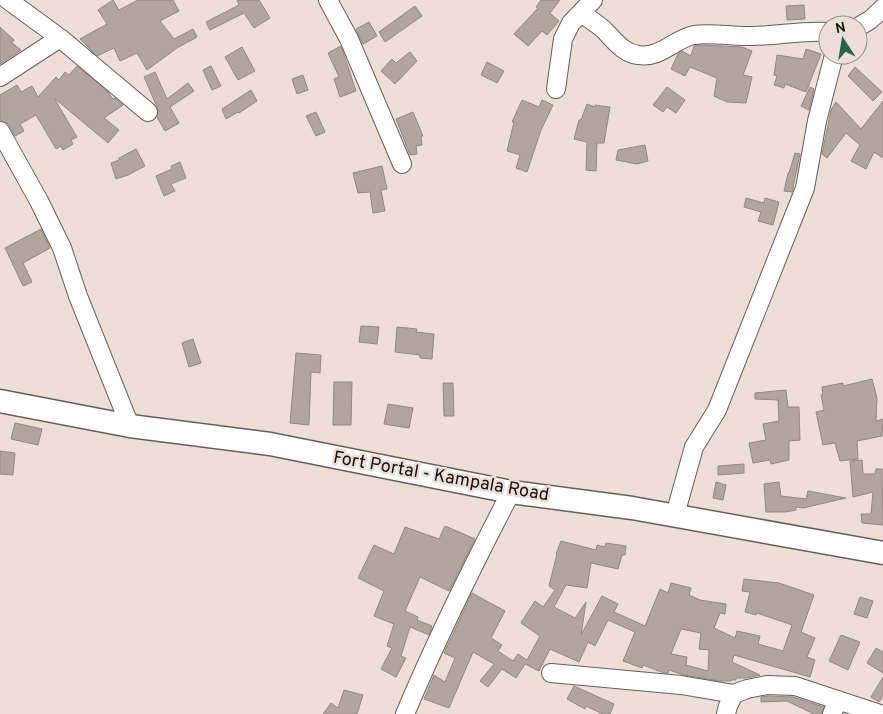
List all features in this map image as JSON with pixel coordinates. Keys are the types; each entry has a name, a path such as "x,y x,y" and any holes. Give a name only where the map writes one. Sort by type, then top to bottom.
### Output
{"main road":[{"name":"Fort Portal - Kampala Road","path":"0,400 130,426 270,444 512,492 632,508 883,553"}],"street":[{"path":"8,0 60,38 148,112"},
{"path":"328,0 349,40 402,164"},
{"path":"556,90 563,39 571,23 593,0"},
{"path":"868,21 883,8"},
{"path":"580,13 598,25 624,50 637,55 648,56 658,53 682,38 696,35 752,36 818,31"},
{"path":"0,77 60,38"},
{"path":"674,516 694,447 717,410 805,188 817,121 831,65"},
{"path":"0,131 39,200 62,248 78,296 130,426"},
{"path":"405,714 424,668 512,492"},
{"path":"551,673 681,685 734,694 767,685 796,686 835,707 880,714"},
{"path":"726,714 734,694"}],"building":[{"path":"113,0 119,10 138,0 173,0 179,11 160,21 174,39 193,29 197,37 177,48 147,70 137,53 120,61 114,48 97,56 80,39 107,24 98,10"},
{"path":"237,0 259,0 270,18 254,28 244,13 210,30 206,22 239,5"},
{"path":"541,0 560,0 550,13 559,21 547,35 542,31 528,46 514,34 538,8 536,7"},
{"path":"804,5 805,19 787,20 786,6"},
{"path":"415,6 422,16 385,42 379,32"},
{"path":"369,22 377,36 363,44 356,29"},
{"path":"0,27 14,40 12,43 21,50 0,64"},
{"path":"341,46 356,91 340,97 334,79 339,77 328,53"},
{"path":"694,46 742,47 752,51 743,75 752,77 746,103 727,102 714,96 717,78 690,67 685,76 671,69 678,54 682,51 691,56"},
{"path":"242,47 255,71 238,80 225,57"},
{"path":"806,49 818,53 818,62 806,92 785,84 784,88 774,85 777,76 774,75 777,55 803,59"},
{"path":"410,52 417,61 395,84 381,71 392,59 396,63"},
{"path":"487,62 504,71 497,83 481,75"},
{"path":"77,66 107,91 113,99 115,98 123,105 104,118 119,130 108,143 54,98 77,137 71,140 73,144 63,150 61,146 56,149 36,115 20,124 24,131 15,136 9,125 0,120 0,95 17,85 21,92 32,86 38,97 56,77 59,80 65,72 69,75"},
{"path":"211,66 221,86 212,90 203,70"},
{"path":"855,67 882,92 873,101 848,76"},
{"path":"155,72 167,99 188,83 194,91 170,107 179,123 165,131 157,117 158,109 144,77"},
{"path":"303,75 308,90 297,94 292,79"},
{"path":"667,87 685,100 676,113 667,107 663,112 653,105"},
{"path":"810,87 814,89 809,110 801,106"},
{"path":"251,90 257,101 226,119 222,109"},
{"path":"522,100 539,107 542,100 553,105 541,130 527,172 516,168 520,155 507,151 514,122 512,122"},
{"path":"883,101 883,158 874,152 866,169 851,161 860,145 846,133 827,158 822,154 831,110 836,102 861,129"},
{"path":"587,104 595,107 595,105 610,107 604,143 597,143 596,171 586,170 587,142 574,139 579,120 581,120"},
{"path":"316,112 325,132 316,136 306,116"},
{"path":"413,112 423,136 421,136 422,145 416,146 417,154 410,155 396,119"},
{"path":"645,145 648,161 637,164 616,160 618,150"},
{"path":"136,149 145,166 116,179 111,163"},
{"path":"795,153 800,154 792,192 784,191 788,173"},
{"path":"180,162 186,178 171,184 175,191 164,196 156,176 172,169 171,166"},
{"path":"382,166 387,189 381,190 385,211 373,213 370,192 358,193 353,173"},
{"path":"746,198 764,203 765,198 779,202 773,225 758,221 761,212 744,207"},
{"path":"41,229 50,248 23,263 32,282 23,286 5,248"},
{"path":"361,326 379,327 377,344 359,342"},
{"path":"397,327 417,329 416,332 434,334 432,359 420,358 420,355 395,352"},
{"path":"193,339 201,363 189,367 182,343"},
{"path":"296,353 321,355 320,373 311,372 309,425 290,423"},
{"path":"872,379 877,398 876,421 883,419 882,436 857,441 858,459 840,461 835,443 823,445 816,412 824,410 821,395 823,394 822,387 843,383 843,386"},
{"path":"334,382 352,382 351,425 333,425"},
{"path":"443,383 453,383 454,416 444,416"},
{"path":"786,390 788,407 799,407 800,440 789,441 789,460 771,464 770,460 753,463 749,443 766,440 763,424 779,421 778,400 755,399 755,393"},
{"path":"388,404 413,408 409,428 384,424"},
{"path":"15,423 42,429 38,445 11,439"},
{"path":"0,451 15,453 13,475 0,474"},
{"path":"862,460 863,474 875,474 876,469 882,469 883,525 862,523 861,514 871,514 873,492 853,497 850,461"},
{"path":"744,464 744,473 718,475 718,466"},
{"path":"716,482 726,485 723,500 713,498"},
{"path":"779,482 781,496 806,499 808,491 846,498 803,508 796,507 796,510 786,512 766,512 764,484"},
{"path":"445,526 475,539 449,591 420,577 405,611 418,617 417,620 432,626 429,635 410,627 401,656 406,658 396,677 381,669 392,648 387,646 394,624 374,616 384,591 358,578 374,545 394,554 405,527 439,539"},
{"path":"561,541 596,550 597,545 605,547 606,543 626,546 625,555 622,555 618,569 591,563 587,588 566,585 554,607 575,618 586,602 581,635 602,596 618,604 614,612 645,626 660,589 668,593 671,583 691,588 689,595 700,600 726,604 725,614 720,613 714,628 735,638 737,631 760,636 758,644 783,651 792,625 757,613 756,615 745,612 750,592 742,591 744,579 779,583 814,595 801,632 815,638 807,657 815,660 810,677 734,655 732,662 760,675 736,678 736,680 731,681 719,681 684,675 669,670 668,673 664,673 643,665 642,668 623,661 635,632 608,620 595,646 588,642 579,662 550,649 539,671 525,664 516,678 502,669 488,687 480,681 494,664 473,652 449,708 424,699 434,675 445,682 455,658 444,653 472,593 505,611 491,638 502,645 498,651 513,661 518,654 527,660 540,636 521,623 535,601 543,607 555,590 549,586","holes":["681,629 701,633 699,649 709,650 708,671 686,665 687,657 671,654"]},
{"path":"860,597 873,601 867,618 854,614"},
{"path":"841,635 860,642 848,670 829,661"},
{"path":"876,648 883,652 883,673 867,663"},
{"path":"883,677 883,696 879,702 871,697"},
{"path":"574,686 614,704 610,714 603,714 586,706 585,709 567,699"},
{"path":"344,690 363,695 357,714 323,714 331,703 338,708"},
{"path":"761,697 793,697 824,707 822,714 814,714 787,701 761,702"}]}
